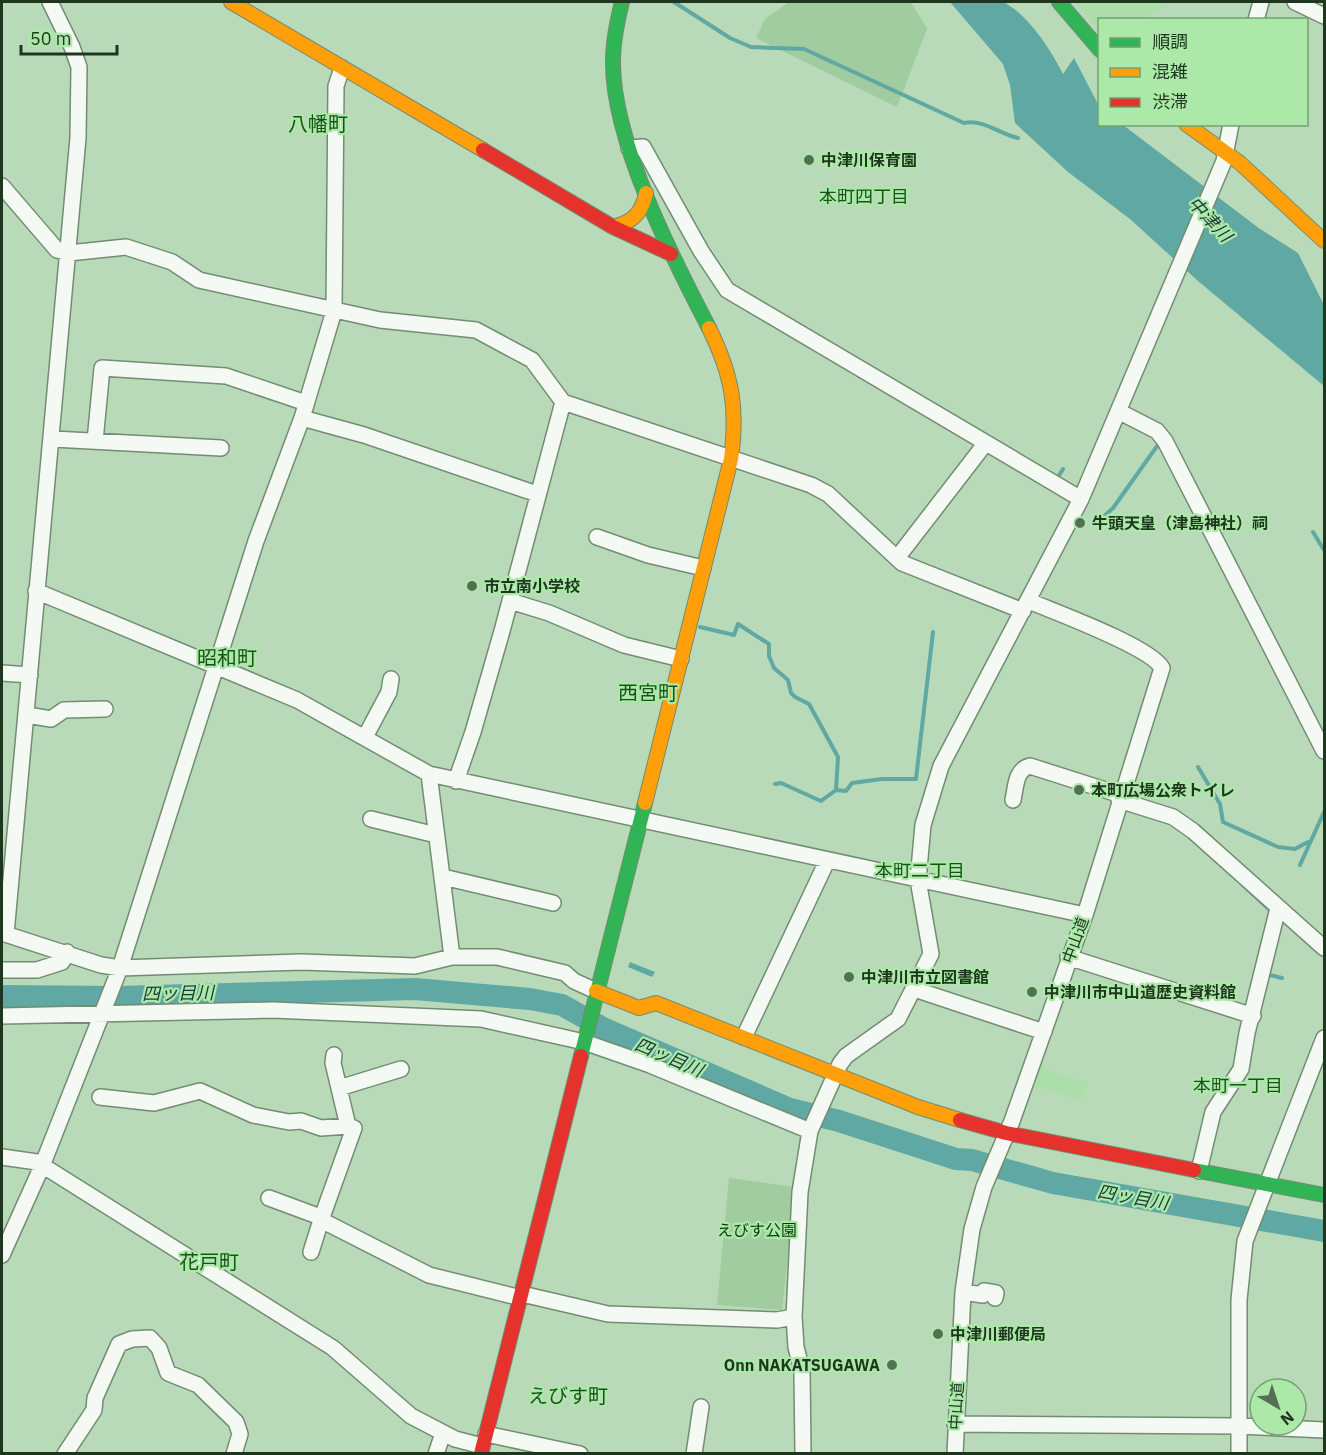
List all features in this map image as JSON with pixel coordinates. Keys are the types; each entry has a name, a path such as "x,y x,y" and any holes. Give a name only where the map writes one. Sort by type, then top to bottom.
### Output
{"street":[{"path":"50,2 79,67 78,138 53,439 36,591 27,716 4,933 67,952 100,965 120,968 301,962 415,966 452,957 497,957 565,973 595,995 639,1008 656,1003 918,1107 1006,1133 1324,1195"},
{"path":"231,2 613,227 671,254"},
{"path":"483,1445 731,459 735,425 733,392 722,352 671,254 619,121 614,91 614,31 622,2"},
{"path":"1059,2 1098,48"},
{"path":"1257,18 1261,2"},
{"path":"1295,2 1324,16"},
{"path":"2,1255 42,1166 120,968 256,541 302,418 334,311 336,86 342,68"},
{"path":"1188,126 1225,157 1240,163 1324,241"},
{"path":"803,1454 802,1371 795,1347 794,1317 800,1192 812,1128 834,1075 846,1056 898,1019 931,954 918,880 923,825 941,766 1081,499 1177,277 1225,157 1231,126"},
{"path":"629,148 643,147 701,251 727,290 877,376 985,444 1081,499"},
{"path":"2,186 57,250 69,253 126,247 172,262 199,280 380,320 476,330 532,360 563,402 473,732 456,781"},
{"path":"613,227 637,218 644,207 646,193"},
{"path":"95,441 102,368 226,376 306,403"},
{"name":"中山道","path":"563,402 811,485 828,494 897,558 922,571 1122,641 1159,661 1162,668 1085,915 1068,957 1044,1032 986,1181 972,1229 963,1292 955,1454"},
{"path":"1120,412 1156,431 1165,441 1324,751"},
{"path":"302,418 364,435 383,444 537,494"},
{"path":"53,439 221,448"},
{"path":"897,558 985,444"},
{"path":"597,537 648,555 703,568"},
{"path":"36,591 297,700 429,774 1085,915"},
{"path":"510,600 549,613 624,645 681,659"},
{"path":"2,674 30,675"},
{"path":"365,737 389,692 391,679"},
{"path":"27,716 51,718 64,710 105,709"},
{"path":"1013,800 1018,774 1023,768 1030,766 1173,817 1205,841 1324,948"},
{"path":"429,774 452,957"},
{"path":"371,819 436,835"},
{"path":"744,1037 827,861"},
{"path":"443,877 553,903"},
{"path":"1199,1171 1213,1112 1241,1069 1247,1033 1278,908"},
{"path":"2,970 37,970 62,963 67,952"},
{"path":"1068,957 1253,1016"},
{"path":"914,989 1044,1032"},
{"path":"2,1016 294,1010 481,1019 585,1037 650,1065 812,1128"},
{"path":"1239,1454 1239,1300 1248,1234 1324,1038"},
{"path":"334,1055 333,1063 348,1126"},
{"path":"339,1088 401,1069"},
{"path":"100,1097 154,1103 200,1091 253,1115 289,1122 301,1121 321,1128 348,1126 354,1128 311,1252"},
{"path":"2,1157 37,1162 333,1348 406,1412 442,1433 483,1445 580,1454"},
{"path":"269,1198 322,1219 429,1275 521,1296 608,1314 777,1320 794,1317"},
{"path":"963,1292 984,1295 984,1291 996,1293 995,1298"},
{"path":"65,1454 94,1410 95,1398 119,1344 132,1339 150,1338 159,1348 168,1373 198,1385 236,1422 240,1434 234,1454"},
{"path":"694,1454 701,1407"},
{"path":"955,1424 1239,1426 1324,1430"},
{"path":"436,1454 442,1433"}],"shaded area":[{"path":"1075,2 1167,2 1148,18 1098,18 1098,28"},
{"path":"1040,1067 1088,1083 1082,1101 1034,1085"}],"green space":[{"path":"789,2 911,2 927,29 897,107 756,38 765,19"},
{"name":"えびす公園","path":"729,1178 795,1187 782,1310 717,1305"}],"water":[{"name":"中津川","path":"998,1 1012,8 1038,34 1063,74 1074,58 1098,104 1098,126 1124,126 1260,229 1298,253 1324,305 1324,386 1198,281 1130,219 1068,172 1015,123 1010,85 1003,64 950,2"},
{"path":"630,962 655,972 652,977 628,967"}],"waterway":[{"path":"674,2 730,38 751,47 804,49 964,123 978,123 1018,138"},
{"path":"1101,519 1113,508 1160,442"},
{"path":"1057,479 1063,469"},
{"path":"1313,532 1324,550"},
{"path":"700,627 734,635 738,624 769,644 769,656 774,668 788,680 791,693 809,704 838,757 836,790 846,791 852,783 882,779 916,779 933,632"},
{"path":"1198,767 1220,804 1223,822 1278,847 1295,849 1308,842"},
{"path":"775,784 781,783 821,801 836,790"},
{"path":"1300,865 1324,812"},
{"path":"1243,885 1271,911"},
{"path":"1266,974 1282,978"},
{"name":"四ッ目川","path":"2,996 118,997 415,989 530,999 562,1005 603,1028 790,1109 839,1121 956,1159 972,1160 1053,1183 1324,1231"}],"traffic: fast":[{"path":"622,2 613,61 615,92 622,126 633,161 662,233 709,328"},
{"path":"1059,2 1098,48"},
{"path":"581,1056 645,803"},
{"path":"1194,1170 1324,1195"}],"traffic: slow":[{"path":"231,2 483,150"},
{"path":"1189,126 1240,163 1324,241"},
{"path":"613,227 636,216 646,193"},
{"path":"645,803 731,459 734,423 731,392 723,361 709,328"},
{"path":"596,991 639,1008 656,1003 918,1107 960,1120"}],"traffic: jam":[{"path":"483,150 613,227 671,254"},
{"path":"481,1454 581,1056"},
{"path":"960,1120 1006,1133 1194,1170"}],"place":[{"name":"中津川保育園","path":"809,160"},
{"name":"牛頭天皇（津島神社）祠","path":"1080,523"},
{"name":"市立南小学校","path":"472,586"},
{"name":"本町広場公衆トイレ","path":"1079,790"},
{"name":"中津川市立図書館","path":"849,977"},
{"name":"中津川市中山道歴史資料館","path":"1032,992"},
{"name":"中津川郵便局","path":"938,1334"},
{"name":"Onn NAKATSUGAWA","path":"892,1365"}],"district":[{"name":"八幡町","path":"318,123"},
{"name":"本町四丁目","path":"864,196"},
{"name":"昭和町","path":"227,657"},
{"name":"西宮町","path":"648,692"},
{"name":"本町二丁目","path":"920,870"},
{"name":"本町一丁目","path":"1238,1085"},
{"name":"花戸町","path":"209,1261"},
{"name":"えびす町","path":"568,1395"}]}
